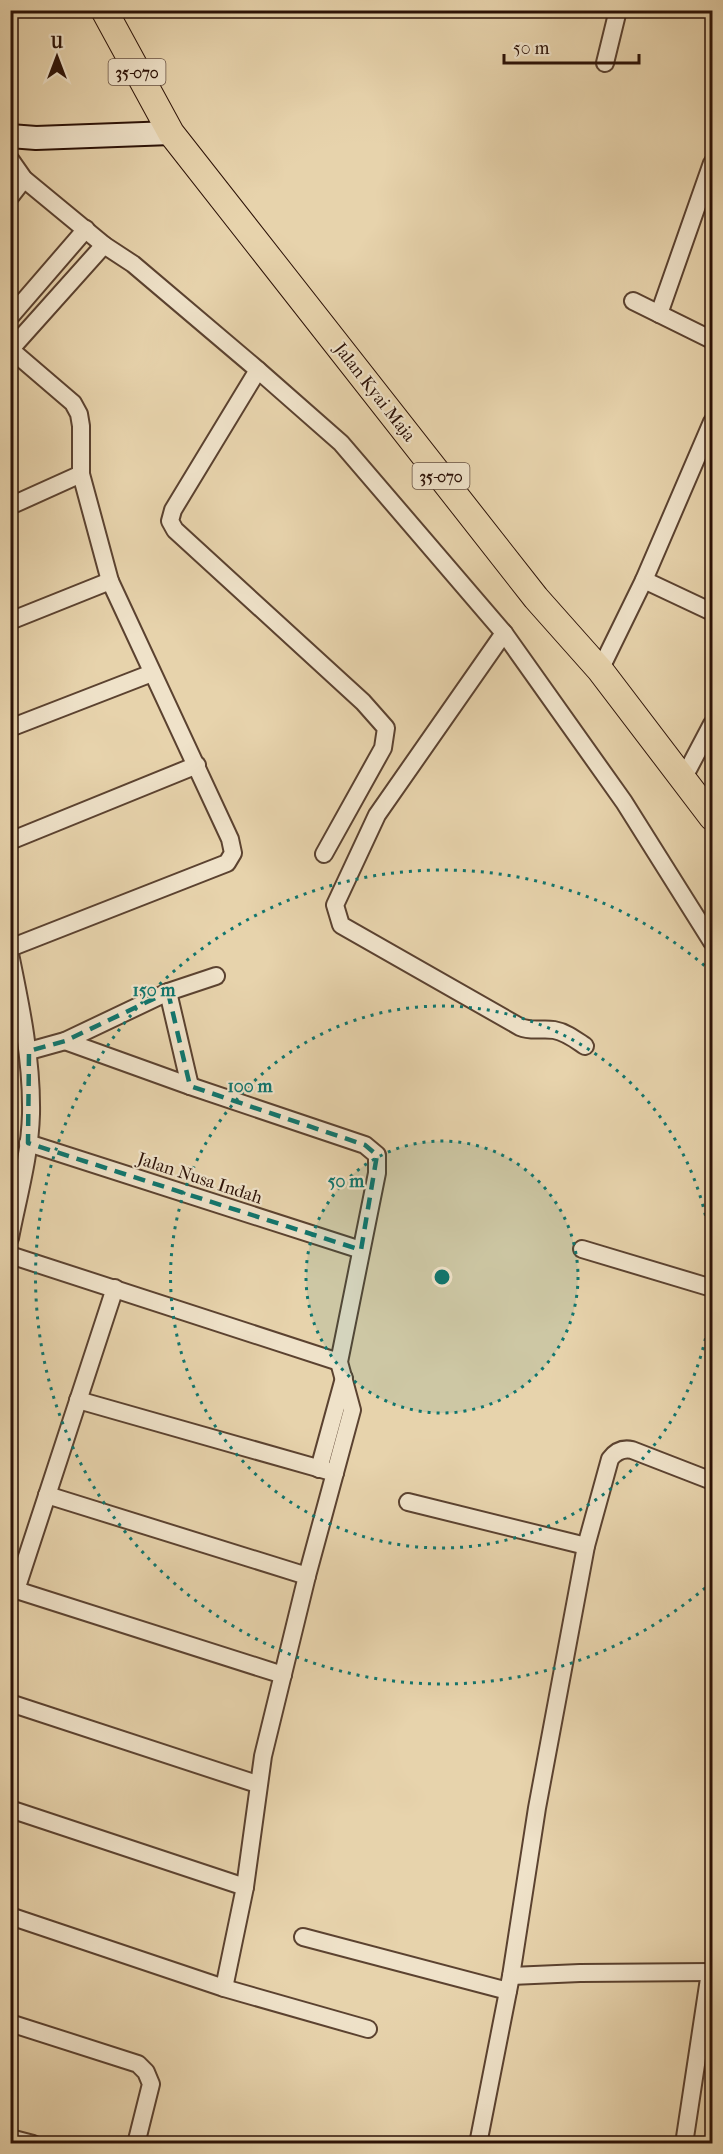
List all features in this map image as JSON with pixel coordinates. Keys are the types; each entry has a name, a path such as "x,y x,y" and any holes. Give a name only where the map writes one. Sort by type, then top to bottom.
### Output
{"main road":[{"name":"Jalan Kyai Maja","path":"104,10 171,133 536,598 600,670 712,817"},
{"path":"10,136 36,138 171,133"}],"street":[{"path":"605,63 618,10"},
{"path":"10,159 24,179 104,244 133,264 341,443 504,633 624,802 712,942"},
{"path":"659,314 712,164"},
{"path":"10,196 24,179"},
{"path":"10,317 86,229"},
{"path":"10,948 227,863 233,853 231,839 110,581 81,474 79,414 73,403 11,350 104,244"},
{"path":"633,301 712,340"},
{"path":"258,370 173,510 170,521 175,530 363,702 386,728 383,748 324,854"},
{"path":"600,670 644,580 712,422"},
{"path":"10,506 81,474"},
{"path":"644,580 712,612"},
{"path":"10,621 110,581"},
{"path":"504,633 377,815 335,905 341,925 520,1027 553,1029 585,1046"},
{"path":"10,728 152,673"},
{"path":"683,779 712,724"},
{"path":"10,841 197,765"},
{"path":"10,954 29,1051 31,1115 10,1238"},
{"path":"29,1051 65,1041 168,992 216,976"},
{"path":"168,992 190,1086"},
{"path":"65,1041 365,1145 377,1155 377,1173 339,1362 344,1378 327,1471 307,1576 257,1785 245,1887 224,1988"},
{"name":"Jalan Nusa Indah","path":"28,1143 361,1250"},
{"path":"582,1249 712,1288"},
{"path":"10,1255 339,1362"},
{"path":"115,1288 47,1495 13,1589 283,1675"},
{"path":"78,1400 327,1471"},
{"path":"478,2144 509,1983 537,1809 586,1546 608,1464 616,1452 624,1449 632,1450 712,1481"},
{"path":"47,1495 307,1576"},
{"path":"408,1502 586,1546"},
{"path":"10,1703 257,1785"},
{"path":"10,1809 245,1887"},
{"path":"10,1916 224,1988 368,2029"},
{"path":"303,1936 509,1983 580,1972 711,1972 684,2144"},
{"path":"10,2023 138,2064 146,2072 151,2084 136,2144"},
{"path":"10,2138 33,2144"}],"highlighted area":[{"path":"168,992 190,1086 365,1145 377,1155 361,1250 28,1143 29,1051 65,1041"}]}
